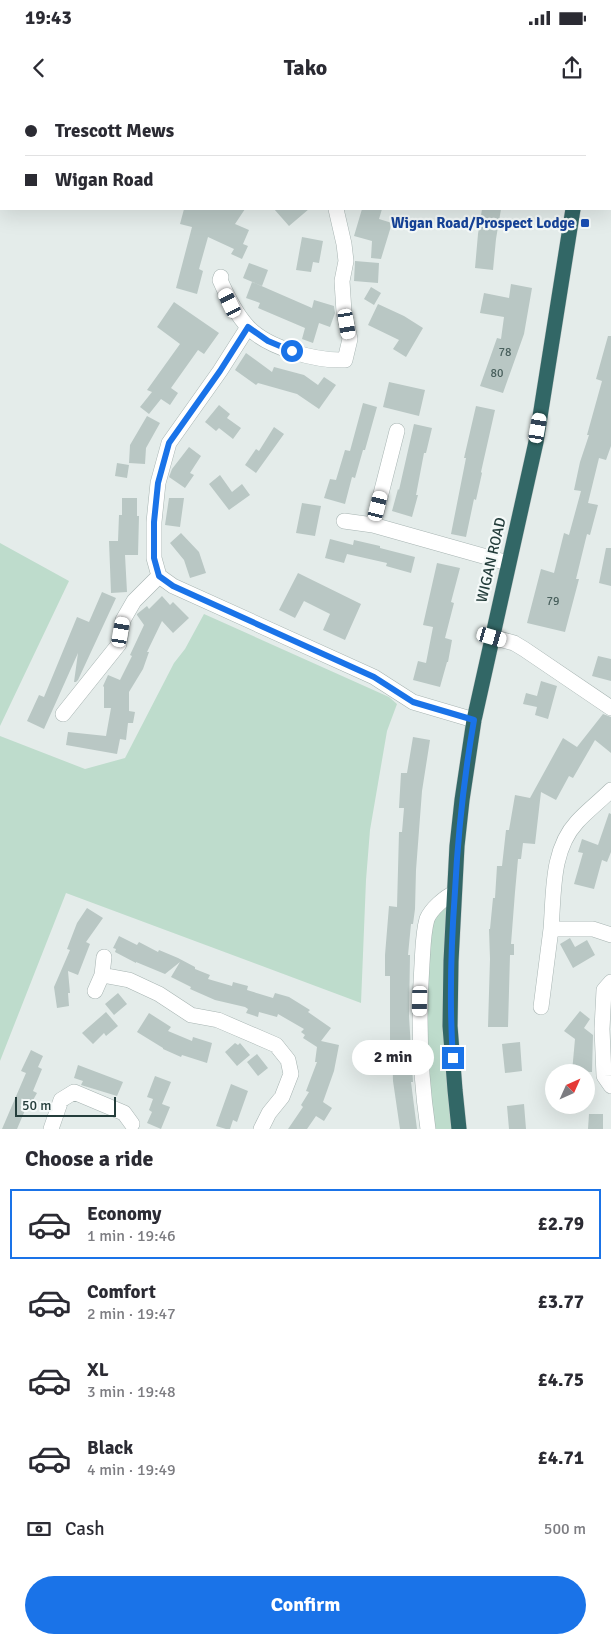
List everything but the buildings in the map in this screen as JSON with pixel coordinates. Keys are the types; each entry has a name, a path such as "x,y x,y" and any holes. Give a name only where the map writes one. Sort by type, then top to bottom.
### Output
{"highway":[{"name":"WIGAN ROAD","path":"459,1129 450,1026 454,893 462,800 474,720 536,442 573,210"}],"street":[{"path":"220,277 230,303 248,327 268,341 292,351 331,360 345,360 350,339 344,312 342,281 346,261 336,210"},
{"path":"248,327 220,371 169,443 158,483 154,522 154,558 159,576 173,586 374,677 413,702 474,720"},
{"path":"373,525 396,431"},
{"path":"344,521 373,525 508,563"},
{"path":"63,714 119,644 123,620 134,601 159,576"},
{"path":"492,637 514,643 611,708"},
{"path":"541,1007 558,857 564,840 577,822 611,790"},
{"path":"428,1129 422,1092 419,1030 423,940 428,917 445,897 454,893"},
{"path":"551,929 593,929 611,935"},
{"path":"95,991 102,975 104,957"},
{"path":"102,975 129,980 159,994 191,1015 218,1020 276,1045 288,1060 291,1074 282,1097 269,1113 261,1129"},
{"path":"611,982 604,990 602,1029 604,1076 611,1086"},
{"path":"51,1129 60,1100 74,1092 124,1113 132,1124"}],"green space":[{"path":"0,543 69,581 0,726"},
{"path":"204,614 389,697 397,704 387,731 370,830 361,1003 66,893 0,1061 0,736 85,769 125,758 174,663 185,649"},
{"path":"454,893 459,1129 428,1129 423,940 445,897"}],"place":[{"name":"Wigan Road/Prospect Lodge","path":"585,223"}],"route":[{"path":"292,351 268,341 248,327 220,371 169,443 158,483 154,522 154,558 159,576 173,586 374,677 413,702 474,720 462,800 456,862 450,1026 453,1058"}]}
